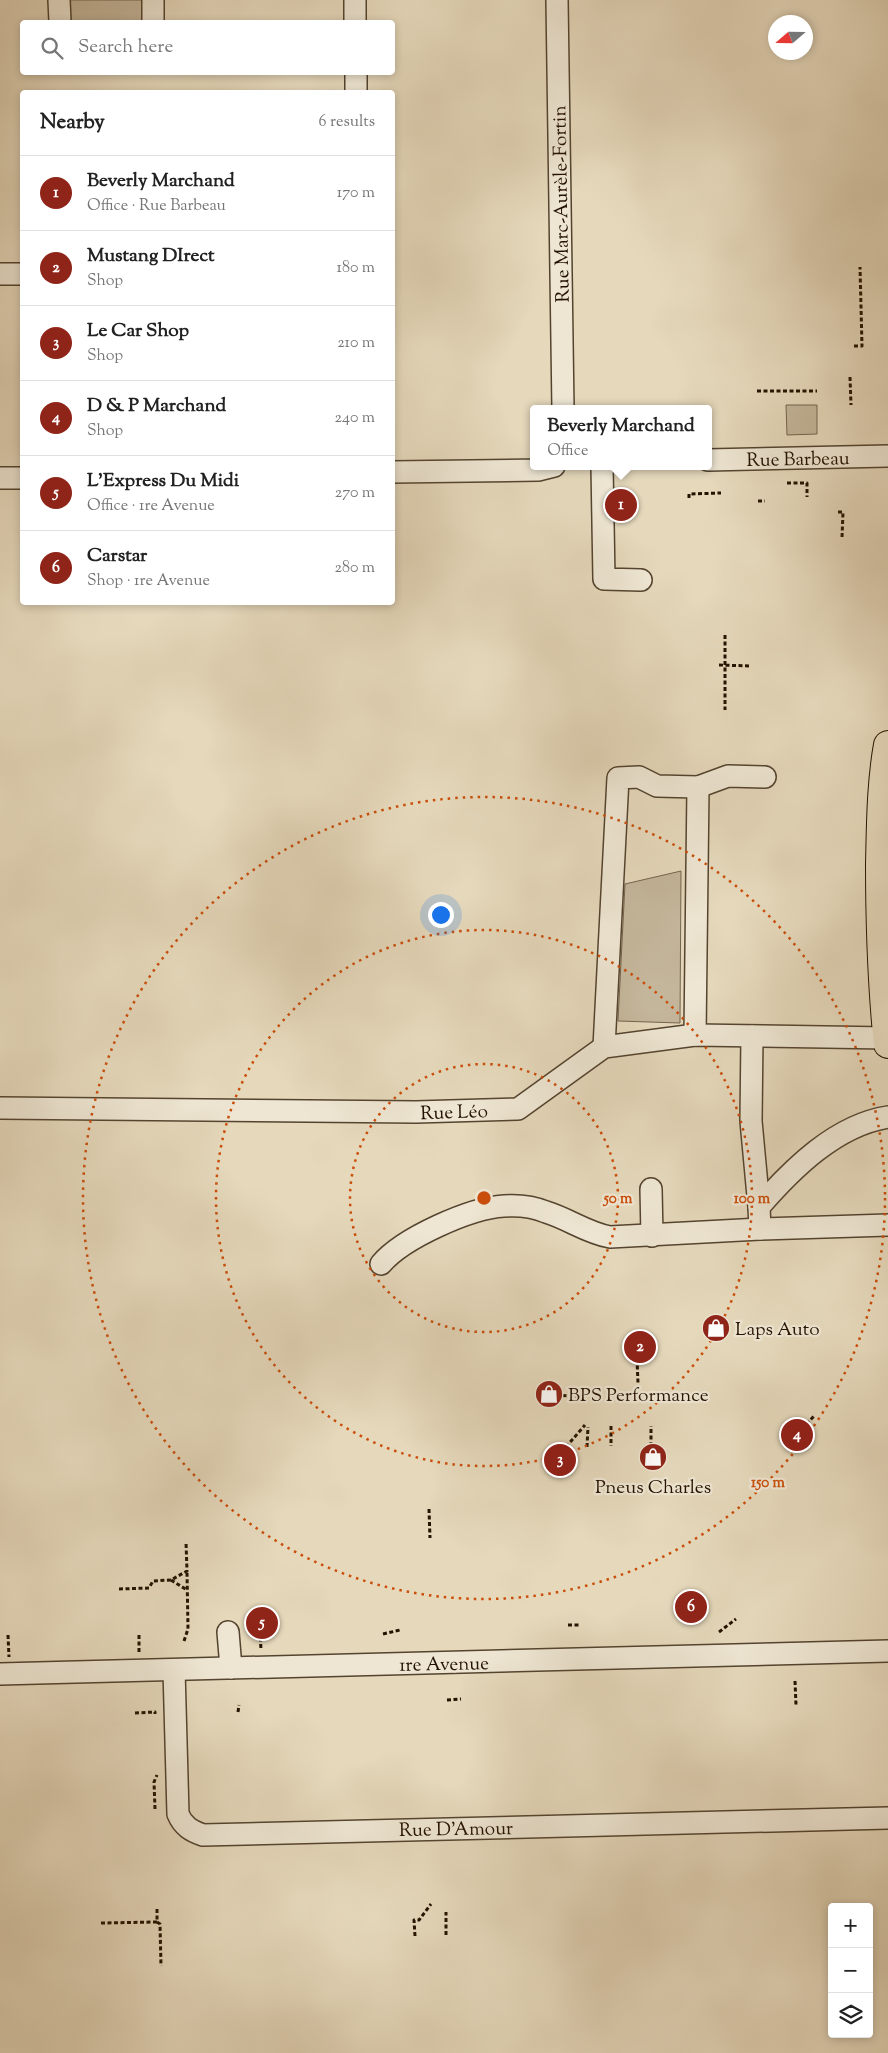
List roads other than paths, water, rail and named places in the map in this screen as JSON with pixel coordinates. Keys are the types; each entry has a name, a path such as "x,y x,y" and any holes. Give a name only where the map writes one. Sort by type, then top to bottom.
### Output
{"highway":[{"path":"888,745 881,810 880,923 888,1044"}],"street":[{"path":"60,0 60,20"},
{"path":"153,0 153,20"},
{"path":"355,0 355,20"},
{"name":"Rue Marc-Aurèle-Fortin","path":"558,0 563,405"},
{"path":"356,75 356,90"},
{"path":"0,274 20,274"},
{"name":"Rue Barbeau","path":"712,460 888,456"},
{"path":"395,472 538,470"},
{"path":"602,470 604,579 641,580"},
{"path":"0,478 20,478"},
{"path":"604,1047 618,778 639,777 657,786 698,787 728,776 765,777"},
{"path":"695,1035 698,787"},
{"name":"Rue Léo","path":"0,1108 416,1112 518,1109 604,1047 695,1035 888,1038"},
{"path":"752,1036 750,1101 760,1229"},
{"path":"759,1207 786,1176 832,1140 864,1124 888,1117"},
{"path":"650,1189 652,1236"},
{"path":"381,1264 390,1254 435,1228 478,1211 504,1206 545,1211 594,1234 610,1237 760,1229 888,1225"},
{"path":"228,1632 231,1668"},
{"name":"1re Avenue","path":"0,1674 888,1651"},
{"name":"Rue D'Amour","path":"174,1670 178,1814 182,1824 203,1836 335,1831 888,1818"}],"place":[{"name":"Beverly Marchand","path":"621,505"},
{"name":"Laps Auto","path":"716,1328"},
{"name":"Mustang DIrect","path":"640,1347"},
{"name":"BPS Performance","path":"549,1394"},
{"name":"D & P Marchand","path":"797,1435"},
{"name":"Pneus Charles","path":"653,1457"},
{"name":"Le Car Shop","path":"560,1460"},
{"name":"Carstar","path":"691,1607"},
{"name":"L'Express Du Midi","path":"262,1623"}]}
